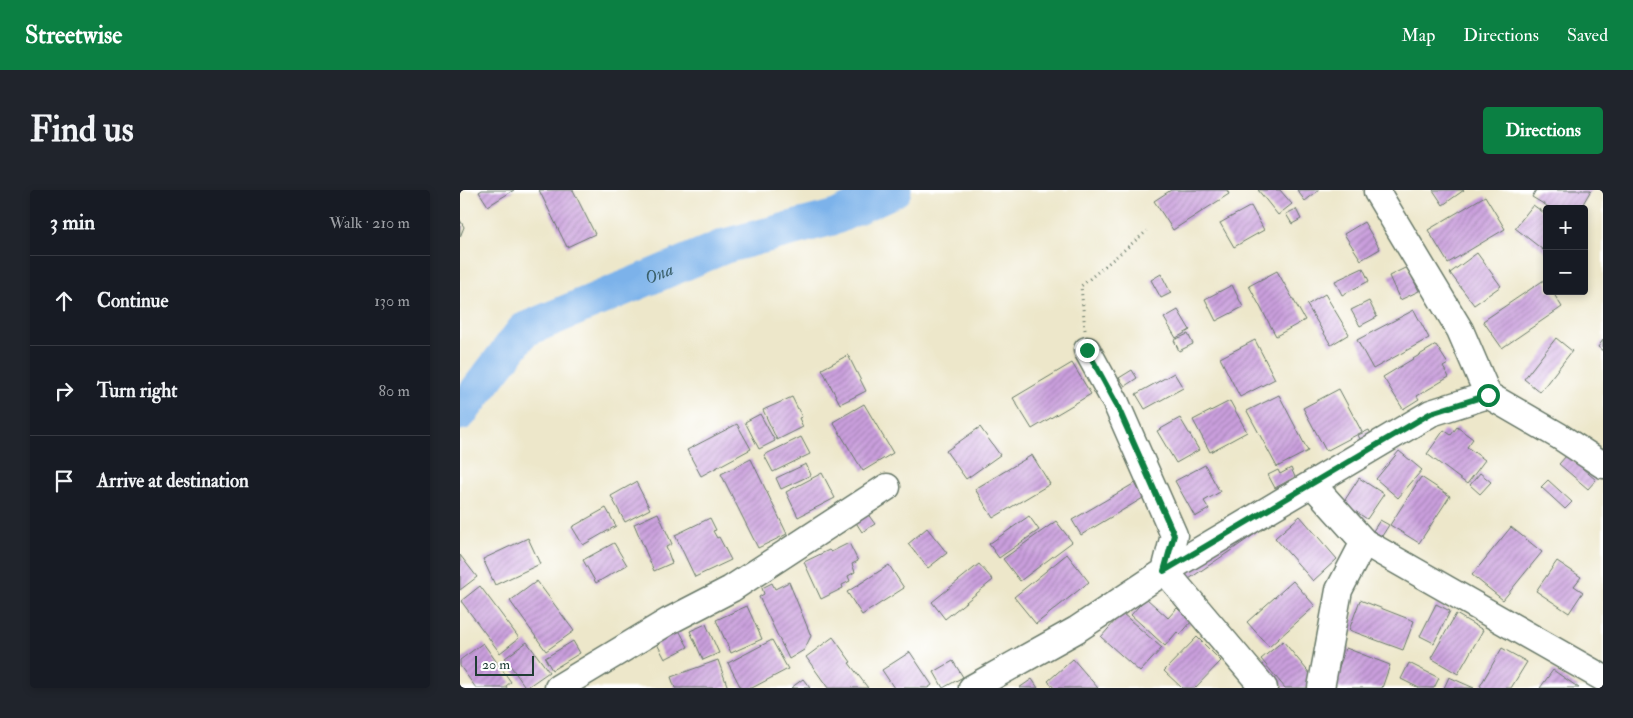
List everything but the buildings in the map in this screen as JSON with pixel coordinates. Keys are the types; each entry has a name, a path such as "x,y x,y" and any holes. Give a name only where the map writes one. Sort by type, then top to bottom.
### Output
{"street":[{"path":"1377,191 1460,330 1488,395 1559,436 1603,465"},
{"path":"1087,350 1116,403 1174,535 1164,571"},
{"path":"972,688 1076,630 1164,571 1431,413 1488,395"},
{"path":"1312,484 1364,542 1603,678"},
{"path":"558,688 670,621 731,588 887,487"},
{"path":"1321,688 1339,590 1364,542"},
{"path":"1164,571 1264,688"}],"path":[{"path":"1087,350 1081,286 1147,230"}],"waterway":[{"name":"Ona","path":"460,413 524,330 725,246 836,217 894,190"}],"route":[{"path":"1087,350 1116,403 1174,535 1164,571 1431,413 1488,395"}]}
